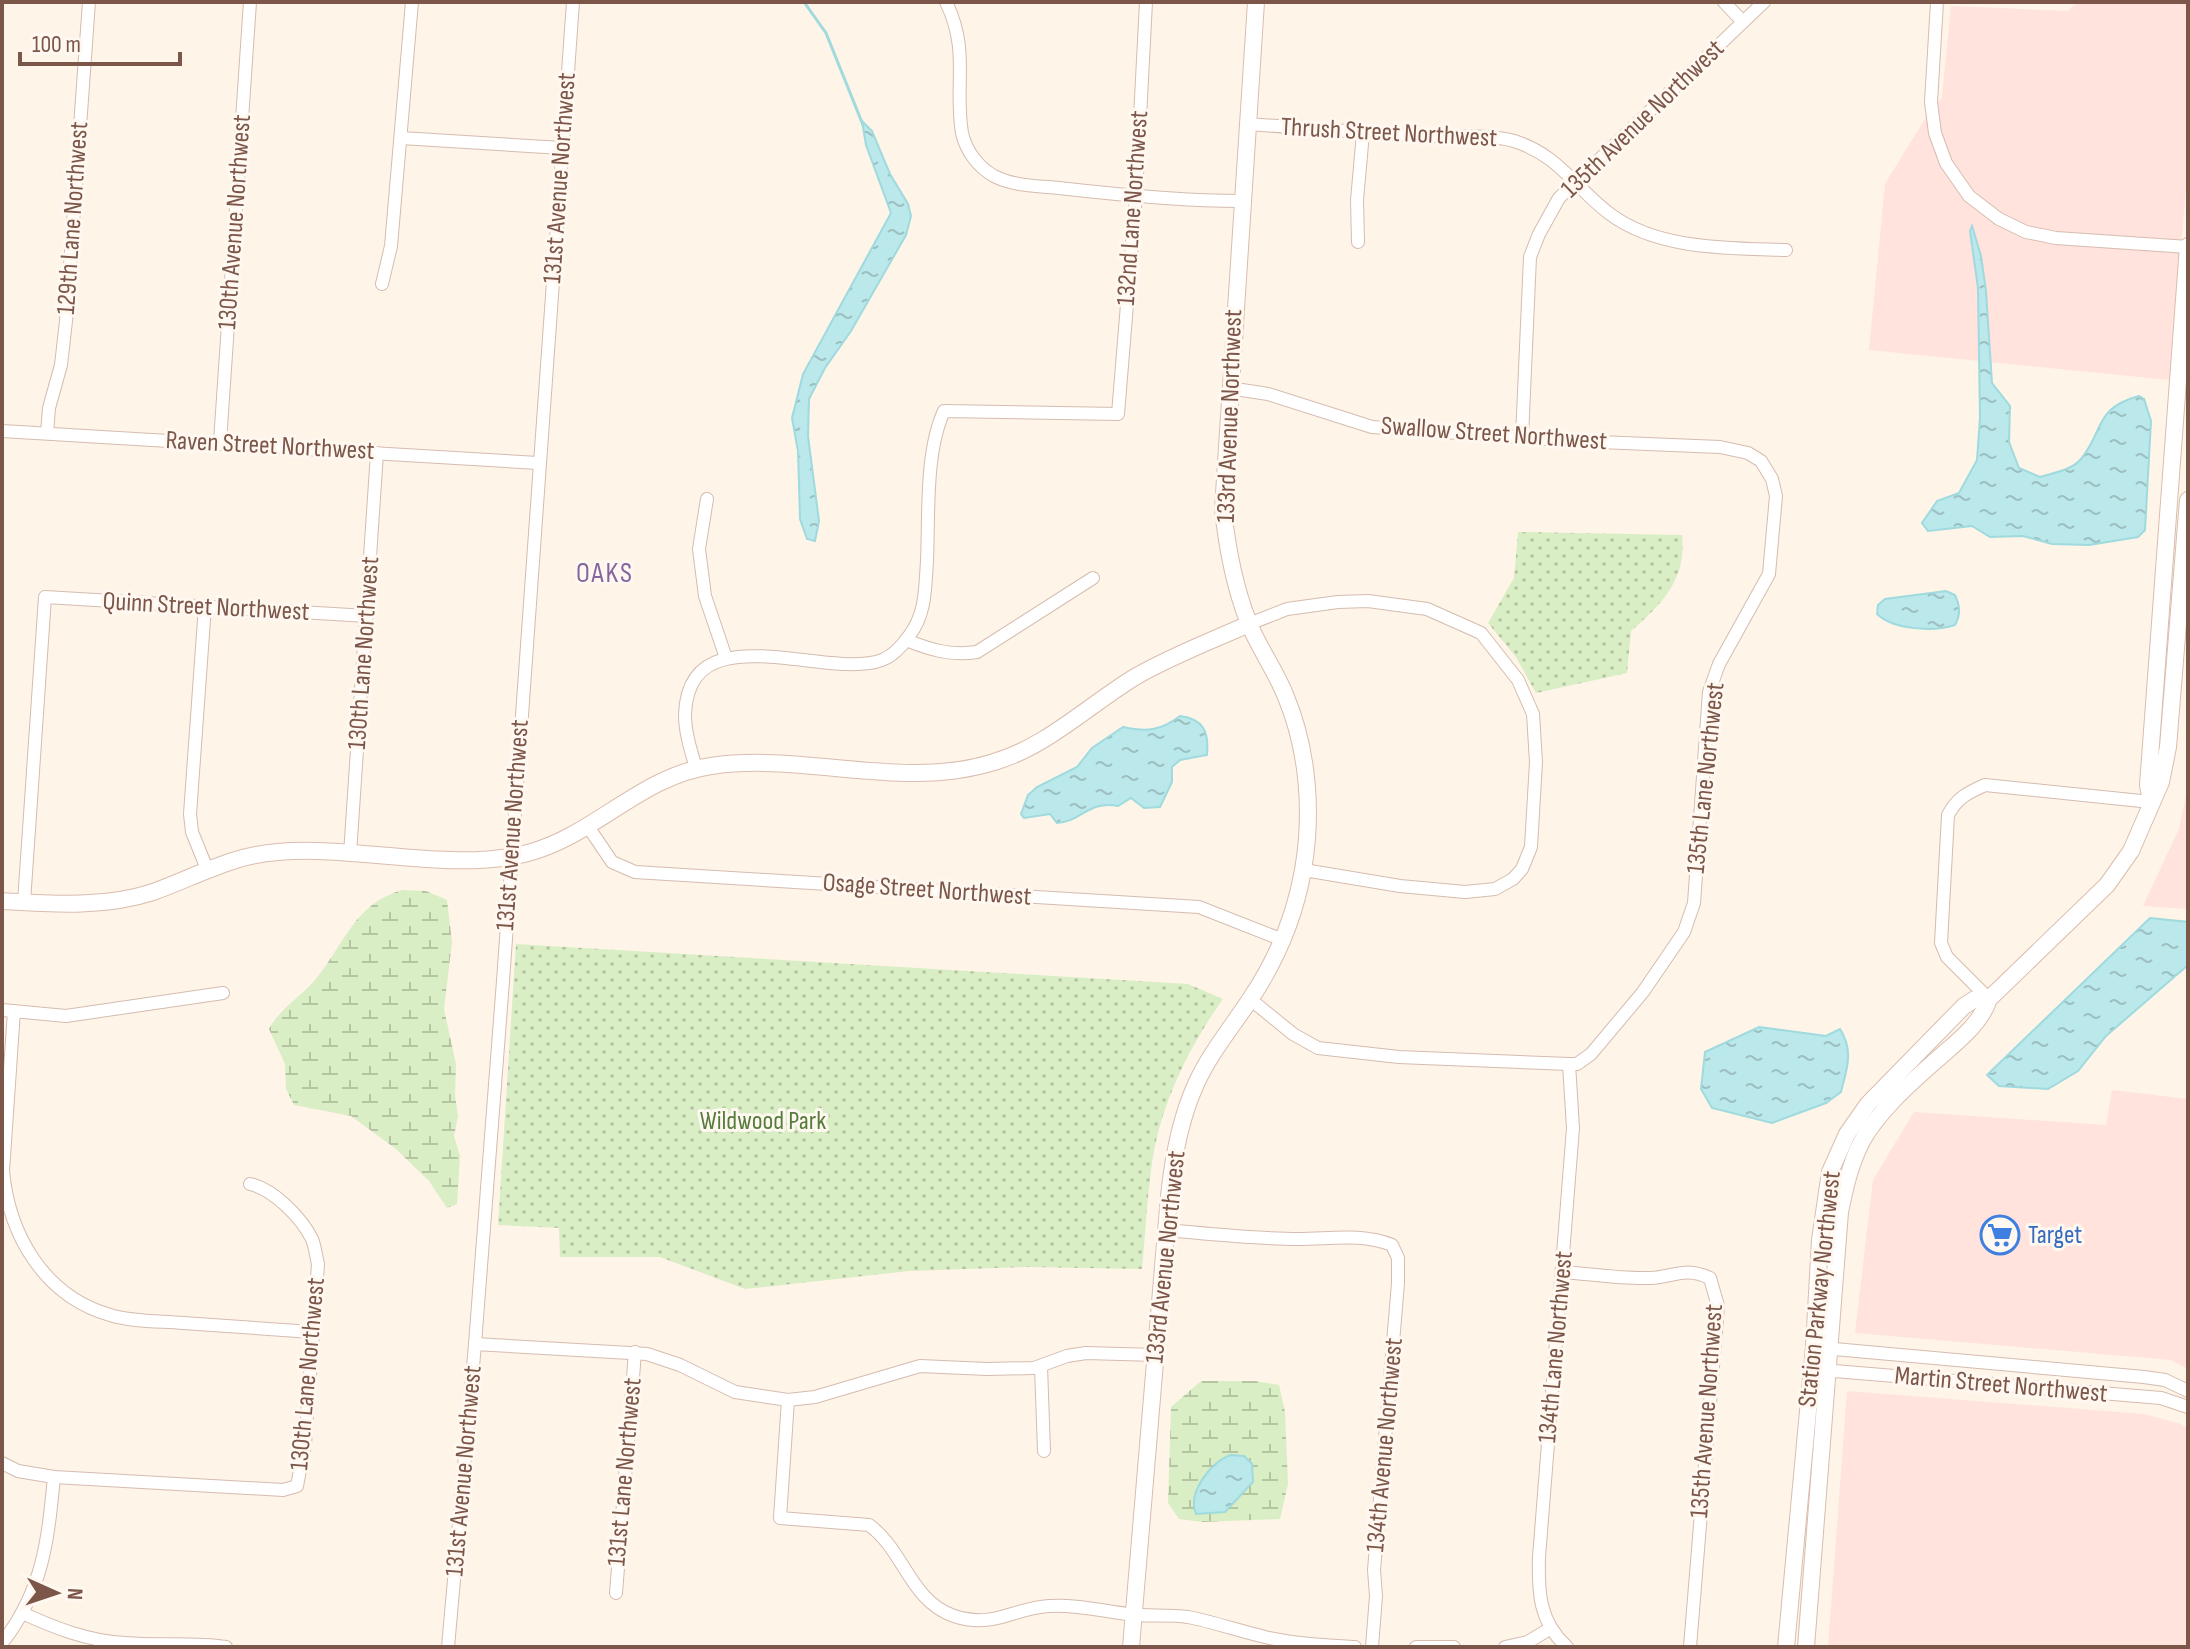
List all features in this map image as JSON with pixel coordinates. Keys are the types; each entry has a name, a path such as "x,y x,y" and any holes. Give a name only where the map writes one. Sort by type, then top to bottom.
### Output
{"street":[{"name":"129th Lane Northwest","path":"47,433 49,408 61,365 66,321 89,2"},
{"name":"130th Avenue Northwest","path":"220,442 250,2"},
{"path":"382,284 391,246 412,2"},
{"name":"131st Avenue Northwest","path":"448,1647 475,1344 573,2"},
{"path":"946,2 955,20 960,45 962,135 975,160 996,177 1015,183 1136,195 1242,201"},
{"name":"132nd Lane Northwest","path":"906,640 919,622 924,604 932,458 938,424 944,411 1118,414 1136,195 1146,2"},
{"name":"133rd Avenue Northwest","path":"1131,1647 1169,1196 1176,1148 1188,1105 1205,1066 1250,999 1283,940 1304,870 1308,818 1307,781 1300,745 1285,694 1249,624 1231,565 1223,509 1256,2"},
{"path":"1724,2 1743,22"},
{"name":"135th Avenue Northwest","path":"1522,437 1530,257 1559,198 1764,2"},
{"path":"1937,2 1931,102 1935,133 1946,163 1969,196 1999,219 2028,233 2056,238 2188,246"},
{"name":"Thrush Street Northwest","path":"1247,124 1511,140 1546,154 1610,215 1640,230 1664,239 1698,244 1786,250"},
{"path":"1358,242 1357,200 1363,133"},
{"path":"401,138 562,148"},
{"name":"Station Parkway Northwest","path":"2151,802 2148,785 2188,246"},
{"name":"Swallow Street Northwest","path":"1229,388 1268,394 1372,427 1720,447 1748,453 1761,461"},
{"name":"Raven Street Northwest","path":"2,431 538,463"},
{"name":"130th Lane Northwest","path":"350,854 377,453"},
{"name":"135th Lane Northwest","path":"1569,1064 1577,1064 1591,1054 1643,992 1684,932 1694,903 1709,692 1719,664 1769,574 1776,496 1772,479 1761,461"},
{"path":"707,499 699,549 705,596 726,658"},
{"name":"Station Parkway Northwest","path":"1786,1647 1822,1347 1848,1175 1862,1141 1877,1120 1916,1078 1977,1022 1984,1014 1989,999 2107,885 2131,851 2161,782 2168,747 2183,625 2188,500"},
{"path":"696,768 685,717 686,702 697,678 714,662 738,655 856,664 880,661 894,653 906,640 931,651 956,655 977,652 1093,578"},
{"name":"Quinn Street Northwest","path":"24,902 45,597 367,616"},
{"path":"2,901 103,902 124,899 152,892 207,869 261,853 283,851 454,859 511,857 550,847 657,782 696,768 737,763 934,772 996,762 1042,740 1137,676 1287,609 1368,601 1427,609 1481,633 1503,658 1524,691 1533,714 1536,762 1531,847 1522,869 1513,879 1495,889 1465,892 1400,886 1304,870"},
{"path":"205,606 190,814 197,846 207,869"},
{"path":"2160,624 2183,625"},
{"path":"1989,999 1947,957 1941,943 1948,815 1954,803 1964,794 1985,785 2151,802"},
{"name":"Osage Street Northwest","path":"587,825 612,862 635,872 1199,907 1283,940"},
{"path":"223,993 66,1016 8,1010 2,1171 5,1198 21,1241 34,1264 70,1296 108,1315 312,1332"},
{"path":"1250,999 1293,1034 1318,1048 1399,1057 1569,1064"},
{"name":"Station Parkway Northwest","path":"1822,1347 1820,1240 1830,1172 1847,1134 1868,1104 1964,1006 1975,999 1989,999"},
{"name":"134th Lane Northwest","path":"1551,1628 1538,1593 1539,1557 1573,1128 1569,1064"},
{"name":"130th Lane Northwest","path":"54,1477 283,1490 297,1486 302,1468 318,1264 313,1240 300,1221 260,1186 250,1184"},
{"name":"134th Avenue Northwest","path":"1167,1230 1266,1238 1345,1237 1380,1240 1392,1245 1398,1258 1398,1283 1374,1570 1376,1596 1372,1647"},
{"path":"1820,1240 1838,1241"},
{"name":"135th Avenue Northwest","path":"1563,1272 1651,1278 1696,1272 1710,1278 1715,1290 1718,1306 1690,1647"},
{"path":"475,1344 635,1352 680,1365 735,1392 788,1400 815,1397 920,1366 987,1369 1041,1366 1086,1353 1156,1355"},
{"name":"Martin Street Northwest","path":"1822,1347 2144,1377 2165,1380 2188,1391"},
{"name":"131st Lane Northwest","path":"616,1593 635,1352"},
{"path":"1041,1366 1044,1451"},
{"name":"Station Parkway Northwest","path":"1806,1647 1820,1370"},
{"name":"Martin Street Northwest","path":"1820,1370 2146,1396 2188,1407"},
{"path":"788,1400 780,1518 869,1525 878,1532 915,1588 935,1606 954,1616 996,1620 1050,1605 1133,1615 1184,1616 1267,1638 1355,1647"},
{"path":"2,1463 18,1471 54,1477 44,1563 22,1613 2,1643"},
{"path":"22,1613 49,1626 87,1638 123,1643 226,1647"},
{"path":"1505,1647 1528,1642 1551,1628 1567,1647"},
{"path":"1416,1647 1454,1647"}],"shaded area":[{"path":"2077,2 2188,2 2188,164 2170,380 1869,350 1885,184 1942,97 1951,6 2068,11"},
{"path":"2188,786 2188,909 2143,906 2179,829"},
{"path":"2112,1090 2188,1099 2188,1369 2171,1360 1855,1333 1873,1180 1914,1112 2106,1125"},
{"path":"1847,1391 2144,1414 2181,1424 2188,1429 2188,1647 1828,1647"}],"green space":[{"path":"1518,532 1682,535 1683,551 1676,578 1653,611 1631,631 1627,673 1536,693 1516,657 1488,623 1514,578"},
{"path":"403,890 426,891 447,900 452,942 444,1009 456,1064 458,1116 454,1136 460,1156 457,1204 447,1208 429,1181 396,1149 351,1116 294,1105 286,1089 285,1064 269,1029 284,1009 315,980 362,915 373,904"},
{"name":"Wildwood Park","path":"516,944 1188,984 1223,999 1176,1080 1161,1124 1151,1170 1142,1269 1026,1267 909,1271 745,1289 660,1257 560,1257 559,1228 498,1225"},
{"path":"1201,1381 1255,1381 1279,1385 1285,1412 1288,1484 1280,1519 1203,1522 1179,1519 1168,1503 1171,1407"}],"water":[{"path":"862,121 872,131 911,216 906,235 809,399 808,436 819,521 815,541 807,539 800,519 798,451 792,418 803,374 891,213 866,145"},
{"path":"1972,226 1981,256 1986,291 1992,383 2010,406 2009,442 2019,468 2040,477 2073,466 2088,449 2107,414 2114,407 2139,396 2144,399 2151,421 2145,530 2138,537 2089,545 2052,544 2023,536 1990,537 1972,526 1928,531 1922,523 1937,501 1959,493 1977,460 1980,418 1978,288 1970,231"},
{"path":"1946,591 1955,595 1958,603 1959,614 1955,625 1914,628 1893,623 1877,614 1878,605 1885,599"},
{"path":"1180,716 1195,720 1203,728 1207,755 1180,760 1172,767 1172,782 1160,807 1144,808 1131,798 1118,806 1092,808 1073,819 1057,823 1050,814 1024,818 1021,814 1028,795 1037,787 1077,767 1092,748 1123,727 1153,729"},
{"path":"2150,918 2188,922 2188,965 2106,1036 2078,1071 2048,1089 1999,1086 1987,1075"},
{"path":"1759,1027 1826,1036 1840,1029 1848,1052 1841,1092 1826,1103 1772,1123 1712,1108 1701,1089 1705,1052"},
{"path":"1244,1456 1252,1464 1253,1482 1225,1512 1196,1514 1195,1497 1203,1479 1223,1458"}],"waterway":[{"path":"804,2 826,33 863,125"}],"place":[{"name":"Target","path":"2000,1235"}],"district":[{"name":"OAKS","path":"605,573"}]}
